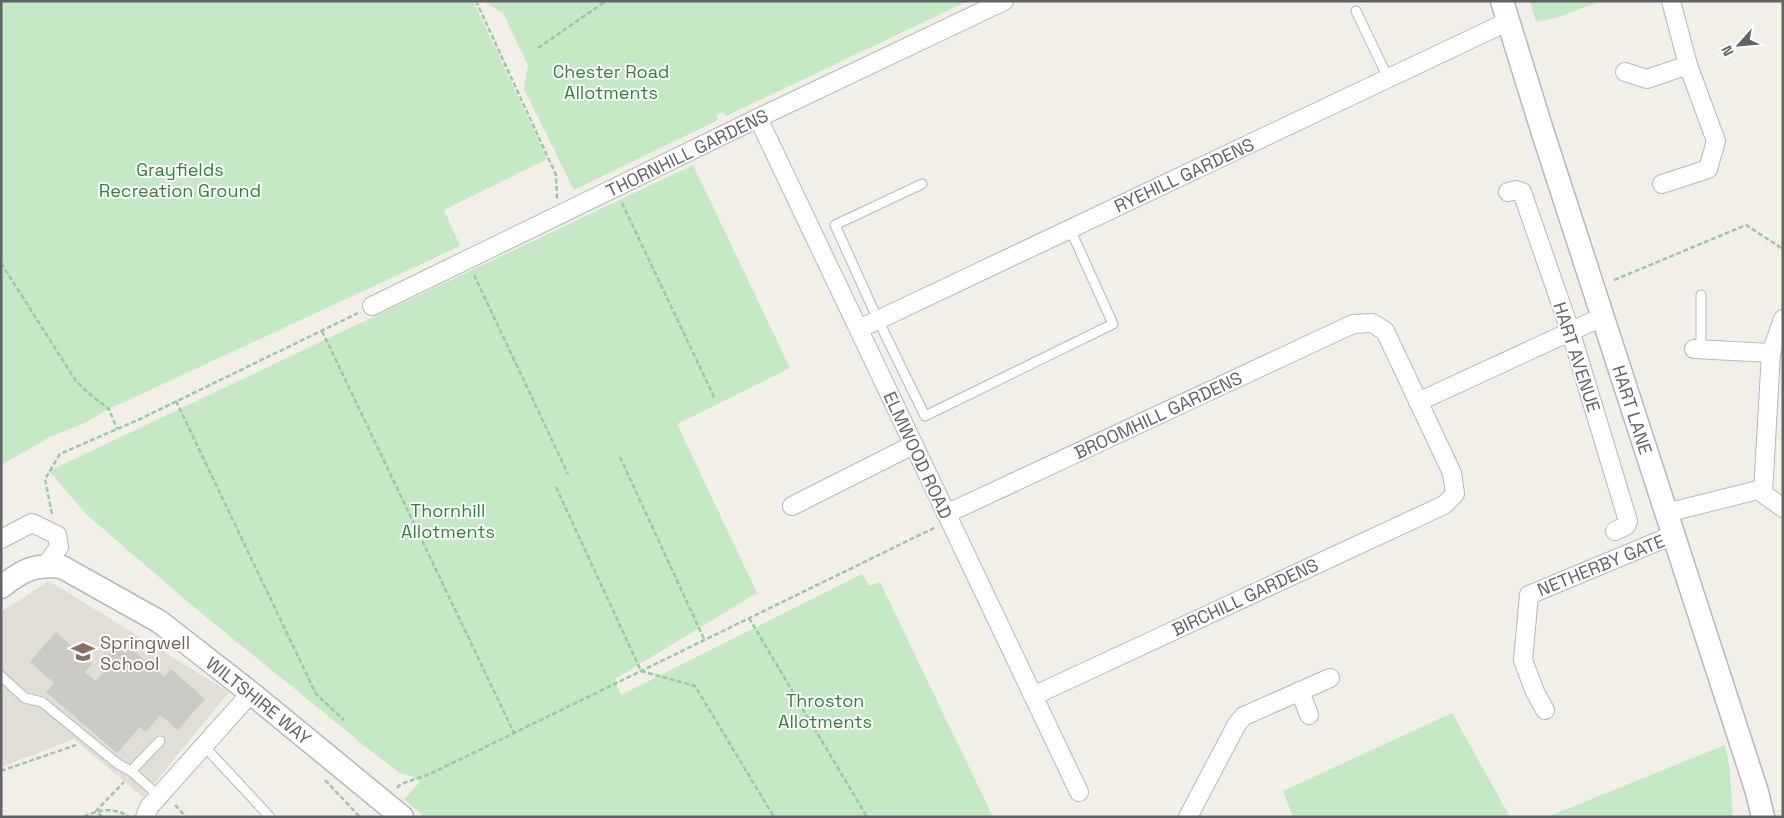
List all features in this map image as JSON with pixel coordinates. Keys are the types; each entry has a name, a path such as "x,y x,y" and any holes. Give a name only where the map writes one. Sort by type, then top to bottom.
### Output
{"street":[{"name":"THORNHILL GARDENS","path":"372,306 758,118 1004,1"},
{"path":"1662,184 1708,169 1716,141 1688,65 1671,1"},
{"name":"RYEHILL GARDENS","path":"859,330 1388,78 1505,11"},
{"name":"HART LANE","path":"1505,11 1754,782 1763,817"},
{"path":"1625,72 1647,79 1688,65"},
{"name":"ELMWOOD ROAD","path":"758,118 1078,792"},
{"name":"HART AVENUE","path":"1508,192 1516,190 1522,192 1571,332 1628,522 1626,526 1615,531"},
{"path":"1418,402 1604,316"},
{"path":"1763,493 1771,353 1783,319"},
{"name":"BROOMHILL GARDENS","path":"948,517 1353,324 1372,323 1385,331 1418,402"},
{"path":"1698,349 1771,353"},
{"name":"BIRCHILL GARDENS","path":"1033,696 1444,505 1455,494 1452,473 1418,402"},
{"path":"792,506 913,444"},
{"path":"1666,513 1758,490 1783,508"},
{"path":"1,539 32,523 57,528 59,548 46,565"},
{"name":"NETHERBY GATE","path":"1545,710 1535,692 1523,660 1529,595 1674,535"},
{"name":"WILTSHIRE WAY","path":"1,586 22,571 46,565 62,567 160,622 251,693 402,817"},
{"path":"1188,817 1237,724 1244,716 1330,678"},
{"path":"1300,691 1309,715"},
{"path":"144,817 149,807 251,693"}],"lane":[{"path":"1356,11 1388,78"},
{"path":"922,184 835,225 878,320 925,416 1113,324 1070,229"},
{"path":"1698,349 1701,295"},
{"path":"1,676 25,698 42,702 118,764 131,771 159,796"},
{"path":"131,771 160,741"},
{"path":"204,746 270,817"}],"path":[{"path":"476,1 556,175 556,197 562,214"},
{"path":"538,48 606,1"},
{"path":"615,188 716,399"},
{"path":"1614,280 1746,225 1783,249"},
{"path":"467,260 568,474"},
{"path":"1,262 76,381 108,408 117,429"},
{"path":"57,528 45,479 60,454 117,429 372,306"},
{"path":"322,331 514,732"},
{"path":"176,401 316,694 344,720"},
{"path":"620,457 704,640"},
{"path":"556,487 641,671 695,686 774,817"},
{"path":"52,512 57,528"},
{"path":"384,802 401,784 430,774 749,618 948,517"},
{"path":"749,618 867,817"},
{"path":"1,771 76,745"},
{"path":"84,817 96,811 124,782 118,779"},
{"path":"175,805 186,817"},
{"path":"96,811 120,810 129,817"},
{"path":"96,811 102,817"}],"shaded area":[{"name":"Springwell School","path":"49,581 229,692 143,797 74,739 1,767 1,612"}],"green space":[{"name":"Grayfields Recreation Ground","path":"1,1 473,1 547,159 444,210 460,246 109,409 84,423 50,437 1,465"},
{"name":"Chester Road Allotments","path":"483,1 968,1 726,116 723,112 717,115 718,120 574,190 524,89 528,65 503,13"},
{"path":"1530,1 1601,1 1559,17 1536,22"},
{"name":"Thornhill Allotments","path":"693,165 790,368 677,424 757,593 615,679 621,695 862,574 869,586 880,582 993,817 425,817 404,799 420,782 412,776 401,774 371,751 189,603 87,515 49,471"},
{"path":"1452,713 1510,817 1293,817 1283,791"},
{"path":"1725,745 1729,763 1733,817 1547,817"}],"building":[{"path":"56,632 92,664 85,672 96,681 104,671 99,666 116,645 125,653 130,648 164,677 171,669 205,699 178,730 160,715 146,732 140,727 117,753 46,692 54,683 30,662"}],"place":[{"name":"Springwell School","path":"83,652"}],"park label":[{"name":"Throston Allotments","path":"825,710"}]}
